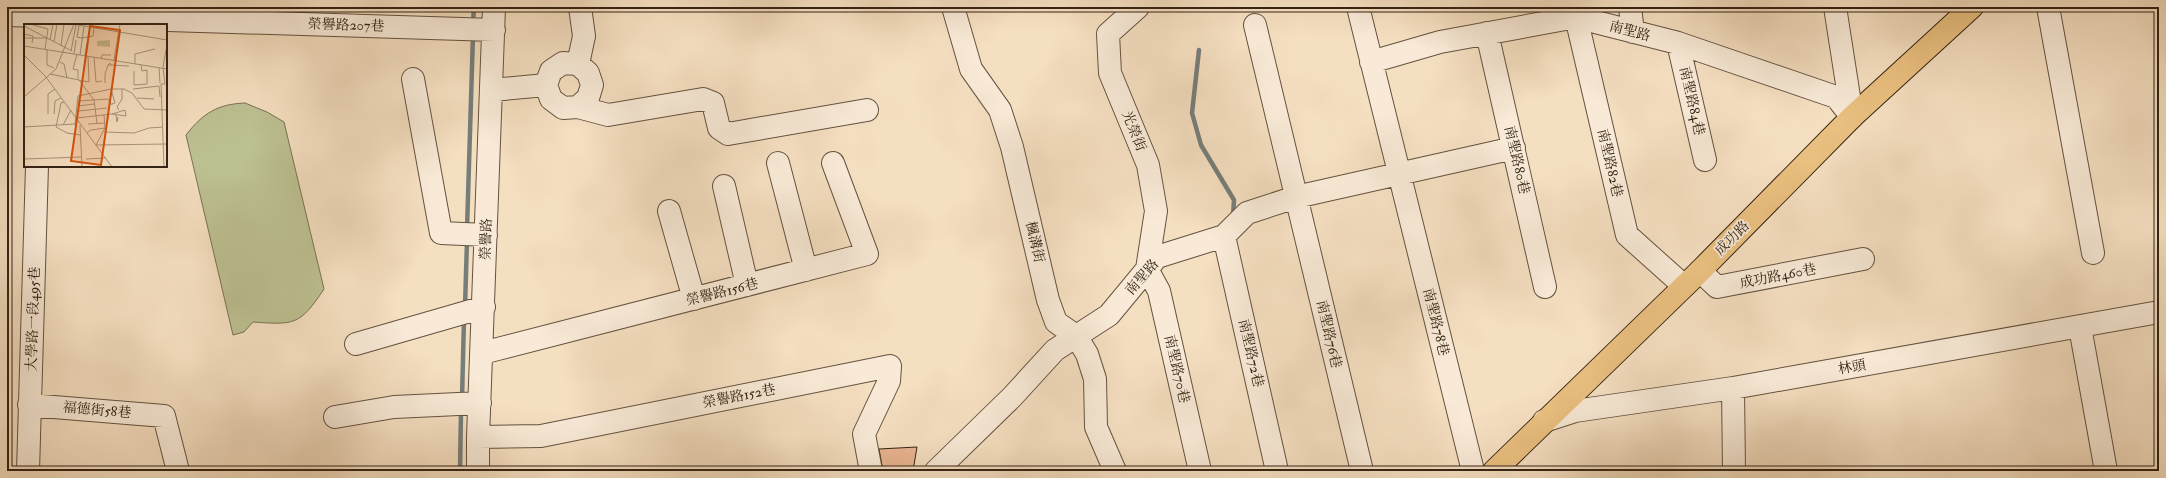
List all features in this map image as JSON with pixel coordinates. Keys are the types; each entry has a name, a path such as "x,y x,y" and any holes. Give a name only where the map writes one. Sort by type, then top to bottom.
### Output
{"main road":[{"name":"成功路","path":"1494,471 1700,271 1852,117 1972,7"}],"street":[{"name":"榮譽路","path":"478,471 494,7"},
{"path":"578,64 584,36 580,7"},
{"name":"楓溝街","path":"953,7 971,69 1000,110 1012,147 1056,322 1076,336 1087,354 1095,379 1096,427 1115,471"},
{"name":"光榮街","path":"1138,7 1108,34 1110,73 1148,165 1156,211 1147,268"},
{"name":"南聖路78巷","path":"1358,7 1473,471"},
{"path":"1630,7 1633,32"},
{"path":"1835,7 1852,117"},
{"path":"2048,7 2093,253"},
{"name":"榮譽路207巷","path":"7,15 494,30"},
{"name":"南聖路","path":"1371,62 1440,42 1576,17 1678,43 1836,97 1852,117"},
{"name":"南聖路82巷","path":"1576,17 1627,235 1684,286"},
{"name":"南聖路76巷","path":"1255,25 1362,471"},
{"name":"南聖路80巷","path":"1488,33 1545,287"},
{"name":"南聖路84巷","path":"1678,43 1705,160"},
{"path":"578,107 588,98 592,85 588,73 578,64 563,63 551,71 546,85 551,99 563,108 578,107 608,115 703,98 713,103 719,128 728,134 867,110"},
{"path":"413,79 441,232 486,235"},
{"path":"492,90 546,85"},
{"name":"南聖路","path":"936,471 1012,397 1055,350 1109,315 1157,257 1224,236 1247,213 1296,197 1514,148"},
{"path":"778,163 806,270"},
{"name":"榮譽路156巷","path":"482,353 867,254 833,163"},
{"name":"大學路一段495巷","path":"28,471 37,167"},
{"path":"724,186 747,285"},
{"path":"669,211 694,299"},
{"name":"南聖路72巷","path":"1224,236 1277,471"},
{"name":"成功路460巷","path":"1700,271 1717,288 1863,259"},
{"name":"南聖路70巷","path":"1147,268 1159,291 1200,471"},
{"path":"356,344 484,307"},
{"name":"林頭","path":"1544,421 1574,411 1733,388 2159,312"},
{"path":"2080,327 2106,471"},
{"name":"榮譽路152巷","path":"478,437 541,436 890,366 889,381 864,434 871,471"},
{"path":"1733,388 1734,471"},
{"path":"335,417 394,407 480,403"},
{"name":"福德街58巷","path":"29,405 164,416 178,471"}],"green space":[{"path":"245,103 267,112 284,122 324,289 309,310 295,320 278,323 253,322 244,332 233,335 186,135 205,115 212,111 227,105"}],"building":[{"path":"917,447 913,471 883,471 879,449"}],"waterway":[{"path":"473,23 474,7"},
{"path":"467,229 473,35"},
{"path":"1199,50 1192,113 1201,145 1234,200 1233,216"},
{"path":"465,307 467,241"},
{"path":"462,399 464,319"},
{"path":"460,471 461,411"}]}
